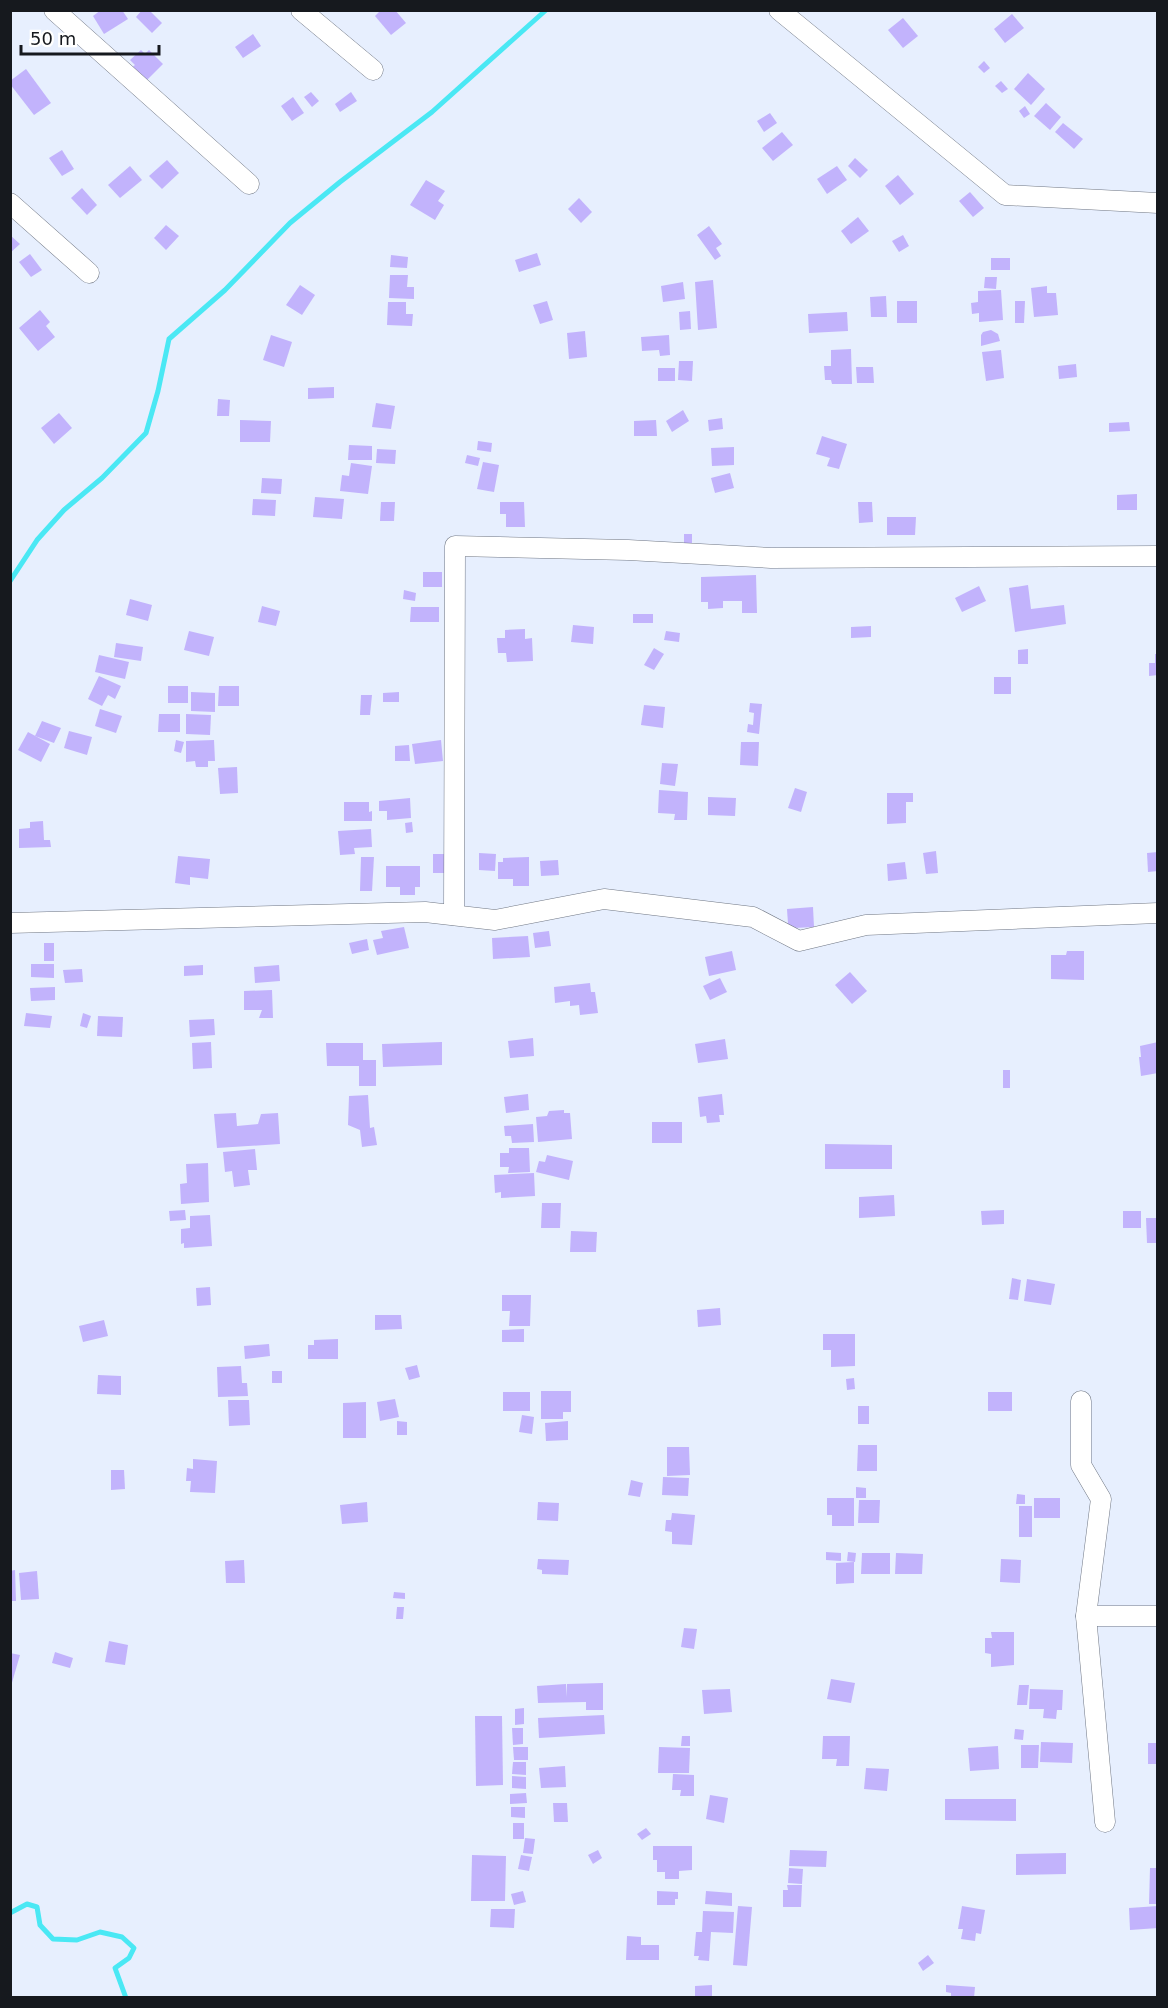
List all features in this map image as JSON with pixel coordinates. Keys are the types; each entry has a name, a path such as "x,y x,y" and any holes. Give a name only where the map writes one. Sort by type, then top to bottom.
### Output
{"street":[{"path":"54,10 249,184"},
{"path":"301,10 373,70"},
{"path":"780,10 1005,195 1158,202"},
{"path":"10,203 89,273"},
{"path":"454,915 455,546 628,550 771,558 1158,556"},
{"path":"10,922 425,912 495,920 604,898 753,917 799,941 866,925 1158,913"},
{"path":"1081,1401 1081,1465 1101,1499 1086,1616 1105,1822"},
{"path":"1086,1616 1158,1616"}],"building":[{"path":"101,10 122,10 128,19 104,34 93,16"},
{"path":"142,10 149,10 162,23 152,33 136,17"},
{"path":"381,10 395,10 406,23 391,35 375,16"},
{"path":"1012,14 1024,28 1005,43 994,29"},
{"path":"903,18 918,36 903,48 888,30"},
{"path":"253,34 261,46 243,58 235,47"},
{"path":"141,50 145,54 149,50 163,64 145,82 131,68 135,65 130,60"},
{"path":"984,61 990,68 984,73 978,67"},
{"path":"26,69 51,103 34,115 10,84 10,81"},
{"path":"1028,73 1045,89 1031,105 1014,89"},
{"path":"1001,81 1008,89 1002,93 995,86"},
{"path":"311,92 319,101 312,107 304,97"},
{"path":"351,92 357,101 340,112 335,104"},
{"path":"293,97 304,113 292,121 281,106"},
{"path":"1046,103 1061,117 1050,130 1034,116"},
{"path":"1025,106 1030,114 1024,118 1019,111"},
{"path":"770,113 777,123 764,132 757,121"},
{"path":"1063,123 1083,139 1074,149 1055,132"},
{"path":"782,132 793,145 773,161 762,148"},
{"path":"62,150 74,169 62,176 49,158"},
{"path":"855,158 868,170 860,178 848,166"},
{"path":"167,160 179,173 162,189 149,176"},
{"path":"130,166 142,180 120,198 108,185"},
{"path":"837,166 847,180 827,194 817,179"},
{"path":"898,175 914,194 900,205 885,186"},
{"path":"426,180 445,191 438,201 444,205 435,220 410,205"},
{"path":"82,188 97,205 87,215 71,198"},
{"path":"970,192 984,208 973,217 959,201"},
{"path":"579,198 592,212 581,223 568,209"},
{"path":"858,217 869,231 851,244 841,231"},
{"path":"166,225 179,236 166,250 154,238"},
{"path":"709,226 722,244 716,248 721,256 715,260 697,235"},
{"path":"10,235 20,244 10,253"},
{"path":"903,235 909,246 899,252 892,241"},
{"path":"537,253 541,265 519,272 515,260"},
{"path":"30,254 42,270 31,277 19,262"},
{"path":"391,255 408,257 407,268 390,267"},
{"path":"991,258 1010,258 1010,270 991,270"},
{"path":"390,275 408,275 407,287 414,287 414,299 389,298"},
{"path":"985,277 997,277 996,289 984,288"},
{"path":"713,280 717,328 698,330 695,282"},
{"path":"683,282 685,299 663,302 661,286"},
{"path":"300,285 315,295 302,315 286,305"},
{"path":"1047,286 1047,293 1056,293 1058,315 1034,317 1031,288"},
{"path":"1001,290 1003,320 979,322 979,313 972,314 971,303 978,302 978,291"},
{"path":"886,296 887,317 871,317 870,297"},
{"path":"547,301 553,320 540,324 533,305"},
{"path":"897,301 917,301 917,323 897,323"},
{"path":"1015,301 1025,301 1024,323 1015,323"},
{"path":"388,302 406,302 406,314 413,314 412,326 387,325"},
{"path":"40,310 50,322 46,326 55,337 38,351 19,328"},
{"path":"690,311 691,329 680,330 679,312"},
{"path":"847,312 848,331 809,333 808,314"},
{"path":"991,330 998,334 1000,341 981,346 981,335"},
{"path":"585,331 587,357 569,359 567,333"},
{"path":"271,335 292,342 284,367 263,360"},
{"path":"669,335 670,355 660,356 659,350 642,351 641,337"},
{"path":"851,349 852,384 832,384 831,380 825,380 824,366 831,366 831,350"},
{"path":"1001,350 1004,378 986,381 982,352"},
{"path":"679,361 693,361 692,381 678,380"},
{"path":"1076,364 1077,377 1059,379 1058,366"},
{"path":"856,367 873,367 874,383 857,383"},
{"path":"658,368 675,368 675,381 658,381"},
{"path":"334,387 334,398 308,399 308,388"},
{"path":"218,399 230,400 229,416 217,416"},
{"path":"376,403 395,406 391,429 372,427"},
{"path":"683,410 689,421 672,432 666,421"},
{"path":"59,413 72,428 54,444 41,428"},
{"path":"722,418 723,429 709,431 708,420"},
{"path":"240,420 271,421 270,442 240,442"},
{"path":"656,420 657,436 634,436 634,421"},
{"path":"1129,422 1130,431 1109,432 1109,423"},
{"path":"822,436 847,444 839,469 827,466 830,458 816,454"},
{"path":"478,441 492,443 491,452 477,450"},
{"path":"349,445 372,446 372,460 348,460"},
{"path":"734,447 734,465 712,466 711,448"},
{"path":"377,449 396,450 395,464 376,463"},
{"path":"467,455 480,458 478,466 465,463"},
{"path":"483,462 499,465 494,492 477,489"},
{"path":"351,463 372,466 368,494 340,491 342,475 349,476"},
{"path":"730,473 734,488 715,493 711,478"},
{"path":"262,478 282,479 281,494 261,493"},
{"path":"1137,494 1137,510 1117,510 1117,495"},
{"path":"315,497 344,499 342,519 313,517"},
{"path":"253,499 276,500 275,516 252,515"},
{"path":"381,502 395,502 394,521 380,521"},
{"path":"500,502 524,502 525,527 506,527 506,514 500,514"},
{"path":"858,502 872,502 873,522 859,523"},
{"path":"887,517 916,517 915,535 887,535"},
{"path":"684,534 692,534 692,547 684,547"},
{"path":"423,572 442,572 442,587 423,587"},
{"path":"756,575 757,613 742,613 742,601 723,601 723,608 708,609 708,602 701,602 701,577"},
{"path":"1028,585 1031,609 1064,605 1066,624 1015,632 1009,588"},
{"path":"979,586 986,601 962,612 955,598"},
{"path":"404,590 416,593 415,601 403,599"},
{"path":"130,599 152,605 148,621 126,615"},
{"path":"262,606 280,611 276,626 258,622"},
{"path":"411,607 439,607 439,622 410,622"},
{"path":"633,614 653,614 653,623 633,623"},
{"path":"573,625 594,627 593,644 571,642"},
{"path":"871,626 871,637 851,638 851,627"},
{"path":"525,629 525,639 532,638 533,661 507,662 506,653 498,653 497,638 505,638 505,630"},
{"path":"189,631 214,637 209,656 184,650"},
{"path":"666,631 680,633 679,642 664,640"},
{"path":"116,643 143,647 141,661 114,657"},
{"path":"654,648 664,654 654,670 644,665"},
{"path":"1028,649 1028,664 1018,664 1018,650"},
{"path":"1155,654 1158,654 1158,675 1149,676 1149,663 1155,663"},
{"path":"99,655 129,662 125,679 95,672"},
{"path":"99,676 121,686 115,699 108,695 102,706 88,699"},
{"path":"994,677 1011,677 1011,694 994,694"},
{"path":"168,686 188,686 188,703 168,703"},
{"path":"219,686 239,686 239,706 218,706"},
{"path":"191,692 215,693 215,712 191,711"},
{"path":"399,692 399,702 383,702 383,693"},
{"path":"361,695 372,695 370,715 360,715"},
{"path":"750,703 762,704 759,734 747,732 748,724 753,725 754,713 749,712"},
{"path":"644,705 665,707 663,728 641,725"},
{"path":"100,709 122,716 116,733 95,726"},
{"path":"159,714 180,714 180,732 158,732"},
{"path":"186,714 211,715 210,735 186,734"},
{"path":"42,721 61,728 54,743 35,736"},
{"path":"69,731 92,737 87,755 64,748"},
{"path":"28,732 50,744 41,762 18,750"},
{"path":"176,740 184,742 181,753 174,751"},
{"path":"214,740 215,761 208,761 208,767 196,767 195,761 186,762 186,741"},
{"path":"441,740 443,761 415,764 412,744"},
{"path":"741,742 759,742 758,766 740,765"},
{"path":"409,745 410,761 395,761 395,746"},
{"path":"662,763 678,764 675,786 660,784"},
{"path":"237,767 238,793 220,794 218,768"},
{"path":"795,788 807,792 801,812 788,808"},
{"path":"659,790 688,792 687,820 674,820 675,814 658,813"},
{"path":"887,793 913,793 913,802 906,802 906,823 887,824"},
{"path":"708,797 736,798 735,816 708,815"},
{"path":"410,798 411,818 387,820 387,811 379,811 379,801"},
{"path":"344,802 369,802 372,821 344,821"},
{"path":"43,821 44,840 50,840 51,847 19,848 19,829 30,828 30,822"},
{"path":"412,822 413,832 406,833 405,823"},
{"path":"371,829 372,847 354,848 355,854 340,855 338,831"},
{"path":"936,851 938,873 926,874 923,853"},
{"path":"1158,852 1158,871 1148,872 1147,853"},
{"path":"479,853 496,854 495,871 479,870"},
{"path":"433,854 446,854 445,873 433,873"},
{"path":"178,856 210,859 208,879 190,877 190,885 175,883"},
{"path":"361,857 374,857 372,891 360,891"},
{"path":"529,857 529,886 513,886 513,879 498,879 498,862 503,862 503,858"},
{"path":"558,860 559,875 541,876 540,861"},
{"path":"905,862 907,879 888,881 887,864"},
{"path":"386,866 420,866 420,887 415,887 415,895 400,895 400,887 386,887"},
{"path":"813,907 814,927 794,928 788,924 787,909"},
{"path":"404,927 409,948 377,955 373,940 383,938 381,931"},
{"path":"549,931 551,946 535,948 533,933"},
{"path":"528,936 530,957 493,959 492,938"},
{"path":"367,939 369,950 352,954 349,943"},
{"path":"44,943 54,943 54,961 44,961"},
{"path":"732,951 736,970 709,976 705,957"},
{"path":"1067,951 1084,951 1084,980 1051,979 1051,955 1066,955"},
{"path":"31,964 54,964 54,978 31,977"},
{"path":"203,965 203,975 184,976 184,966"},
{"path":"279,965 280,981 255,983 254,967"},
{"path":"82,969 83,982 65,983 63,970"},
{"path":"850,972 867,991 852,1004 835,985"},
{"path":"720,978 727,992 710,1000 703,986"},
{"path":"590,983 591,992 595,992 598,1013 580,1015 579,1005 570,1006 570,1001 555,1003 554,987"},
{"path":"55,987 55,1000 31,1001 30,988"},
{"path":"272,990 273,1018 259,1018 262,1010 244,1010 244,991"},
{"path":"26,1013 52,1016 50,1028 24,1026"},
{"path":"83,1013 91,1016 87,1028 80,1026"},
{"path":"98,1016 123,1017 122,1037 97,1036"},
{"path":"214,1019 215,1035 190,1037 189,1020"},
{"path":"533,1038 534,1056 510,1058 508,1041"},
{"path":"725,1039 728,1059 698,1063 695,1044"},
{"path":"211,1042 212,1068 193,1069 192,1043"},
{"path":"442,1042 442,1065 383,1067 382,1044"},
{"path":"1158,1042 1158,1073 1141,1076 1140,1046"},
{"path":"326,1043 363,1043 363,1060 376,1060 376,1086 359,1086 359,1066 327,1066"},
{"path":"1003,1070 1010,1070 1010,1088 1003,1088"},
{"path":"528,1094 529,1110 506,1113 504,1097"},
{"path":"722,1094 724,1115 719,1115 720,1122 707,1123 706,1116 700,1117 698,1097"},
{"path":"368,1095 370,1128 374,1127 377,1145 362,1147 360,1130 348,1125 349,1096"},
{"path":"564,1110 564,1113 570,1113 572,1139 538,1142 536,1117 547,1116 549,1111"},
{"path":"236,1113 237,1126 258,1124 261,1114 278,1113 280,1144 217,1148 214,1114"},
{"path":"652,1122 682,1122 682,1143 652,1143"},
{"path":"533,1124 534,1142 512,1143 511,1136 505,1136 504,1126"},
{"path":"825,1144 892,1145 892,1169 825,1169"},
{"path":"509,1148 529,1148 530,1172 508,1173 509,1167 500,1167 500,1153 509,1153"},
{"path":"255,1149 257,1170 248,1170 250,1185 234,1187 232,1171 225,1172 223,1152"},
{"path":"547,1155 573,1161 569,1180 536,1172 539,1161 545,1162"},
{"path":"208,1163 209,1202 181,1204 180,1184 187,1183 186,1164"},
{"path":"534,1173 535,1196 501,1198 501,1192 495,1193 494,1175"},
{"path":"894,1195 895,1216 859,1218 859,1197"},
{"path":"542,1203 561,1203 560,1228 541,1228"},
{"path":"185,1210 186,1220 170,1221 169,1211"},
{"path":"1004,1210 1004,1224 982,1225 981,1211"},
{"path":"1123,1211 1141,1211 1141,1228 1123,1228"},
{"path":"210,1215 212,1246 184,1248 184,1243 181,1244 181,1229 190,1228 190,1216"},
{"path":"1146,1218 1158,1218 1158,1243 1147,1243"},
{"path":"571,1231 597,1232 596,1252 570,1252"},
{"path":"1012,1278 1021,1280 1018,1300 1009,1299"},
{"path":"1027,1279 1055,1284 1051,1305 1024,1301"},
{"path":"210,1287 211,1305 197,1306 196,1288"},
{"path":"502,1295 531,1295 530,1326 509,1326 510,1311 502,1311"},
{"path":"720,1308 721,1325 698,1327 697,1310"},
{"path":"375,1315 401,1315 402,1329 375,1330"},
{"path":"104,1320 108,1336 83,1342 79,1326"},
{"path":"524,1329 524,1342 502,1342 502,1330"},
{"path":"823,1334 855,1334 855,1366 831,1367 831,1350 823,1350"},
{"path":"338,1339 338,1359 308,1359 308,1345 314,1345 314,1340"},
{"path":"269,1344 270,1356 245,1359 244,1346"},
{"path":"417,1365 420,1377 409,1380 405,1368"},
{"path":"241,1366 242,1383 247,1383 248,1396 218,1397 217,1367"},
{"path":"272,1371 282,1371 282,1383 272,1383"},
{"path":"98,1375 121,1376 121,1395 97,1394"},
{"path":"854,1378 855,1389 847,1390 846,1379"},
{"path":"541,1391 571,1391 571,1412 563,1412 563,1419 541,1419"},
{"path":"503,1392 530,1392 530,1411 503,1411"},
{"path":"988,1392 1012,1392 1012,1411 988,1411"},
{"path":"395,1399 399,1417 380,1421 377,1402"},
{"path":"228,1400 249,1400 250,1425 229,1426"},
{"path":"366,1402 366,1438 343,1438 343,1403"},
{"path":"858,1406 869,1406 869,1424 858,1424"},
{"path":"522,1415 534,1417 532,1434 519,1432"},
{"path":"397,1421 407,1422 407,1435 397,1435"},
{"path":"568,1421 568,1440 546,1441 545,1423"},
{"path":"858,1445 877,1445 877,1471 857,1471"},
{"path":"667,1447 689,1447 690,1475 667,1476"},
{"path":"193,1459 217,1461 215,1493 190,1492 191,1481 186,1481 187,1468 193,1469"},
{"path":"111,1470 124,1470 125,1489 111,1490"},
{"path":"663,1477 689,1478 688,1496 662,1495"},
{"path":"631,1480 643,1483 640,1497 628,1495"},
{"path":"856,1487 866,1488 866,1498 856,1498"},
{"path":"1017,1494 1025,1495 1025,1504 1016,1504"},
{"path":"827,1498 854,1498 854,1526 832,1526 832,1515 827,1515"},
{"path":"1034,1498 1060,1498 1060,1518 1034,1518"},
{"path":"859,1500 880,1500 879,1523 858,1523"},
{"path":"367,1502 368,1522 342,1524 340,1505"},
{"path":"538,1502 559,1503 558,1521 537,1520"},
{"path":"1019,1506 1032,1506 1032,1537 1019,1537"},
{"path":"672,1513 695,1515 692,1545 672,1544 672,1532 665,1531 666,1520 671,1520"},
{"path":"826,1552 841,1553 841,1561 826,1560"},
{"path":"848,1552 856,1553 855,1562 847,1561"},
{"path":"862,1553 890,1553 890,1574 861,1574"},
{"path":"896,1553 923,1554 922,1574 895,1574"},
{"path":"538,1559 569,1560 568,1575 542,1574 542,1570 537,1569"},
{"path":"1001,1559 1021,1560 1020,1583 1000,1582"},
{"path":"244,1560 245,1583 226,1583 225,1561"},
{"path":"854,1562 854,1583 836,1584 836,1563"},
{"path":"15,1570 16,1601 10,1601 10,1571"},
{"path":"37,1571 39,1599 21,1600 19,1573"},
{"path":"394,1592 405,1593 405,1599 393,1598"},
{"path":"397,1607 404,1607 403,1619 396,1619"},
{"path":"684,1628 697,1629 694,1649 681,1647"},
{"path":"991,1632 1014,1632 1014,1665 991,1667 991,1654 985,1653 985,1638 992,1638"},
{"path":"109,1641 128,1645 125,1665 105,1662"},
{"path":"55,1652 73,1658 70,1668 52,1663"},
{"path":"10,1653 20,1655 11,1686 10,1686"},
{"path":"831,1679 855,1683 851,1703 827,1699"},
{"path":"603,1683 603,1710 586,1710 586,1702 538,1703 537,1686 566,1684 567,1697 567,1684"},
{"path":"1019,1685 1029,1685 1027,1705 1017,1705"},
{"path":"730,1689 732,1712 704,1714 702,1690"},
{"path":"1030,1689 1063,1690 1062,1710 1057,1710 1056,1719 1043,1718 1044,1709 1029,1709"},
{"path":"524,1708 524,1724 515,1725 515,1709"},
{"path":"604,1715 605,1734 539,1738 538,1718"},
{"path":"475,1716 502,1716 503,1785 476,1786"},
{"path":"512,1728 523,1728 523,1744 513,1745"},
{"path":"1015,1729 1024,1730 1023,1740 1014,1739"},
{"path":"682,1736 690,1736 690,1746 681,1746"},
{"path":"823,1736 850,1736 849,1766 836,1766 837,1759 822,1759"},
{"path":"1041,1742 1073,1743 1072,1763 1040,1762"},
{"path":"1148,1743 1158,1743 1158,1764 1148,1764"},
{"path":"1021,1745 1039,1745 1038,1768 1021,1768"},
{"path":"998,1746 999,1769 970,1771 968,1748"},
{"path":"513,1747 528,1747 528,1760 514,1760"},
{"path":"659,1747 690,1748 689,1773 658,1773"},
{"path":"513,1762 526,1762 526,1775 512,1774"},
{"path":"565,1766 566,1787 541,1788 539,1768"},
{"path":"866,1768 889,1769 887,1791 864,1789"},
{"path":"673,1774 694,1775 694,1796 680,1796 681,1790 672,1790"},
{"path":"512,1776 526,1777 526,1789 512,1788"},
{"path":"526,1793 527,1803 510,1804 510,1794"},
{"path":"710,1795 728,1798 724,1823 706,1819"},
{"path":"945,1799 1016,1799 1016,1821 945,1820"},
{"path":"553,1803 567,1803 568,1822 554,1822"},
{"path":"511,1807 525,1807 525,1818 511,1817"},
{"path":"513,1823 524,1823 524,1839 513,1839"},
{"path":"646,1828 651,1834 642,1840 637,1834"},
{"path":"525,1838 535,1839 533,1854 523,1853"},
{"path":"653,1846 692,1846 692,1870 679,1871 679,1879 665,1879 665,1872 657,1872 657,1860 653,1860"},
{"path":"598,1850 602,1858 593,1864 588,1855"},
{"path":"790,1850 827,1851 826,1867 789,1866"},
{"path":"1066,1853 1066,1874 1016,1875 1016,1854"},
{"path":"472,1855 506,1856 505,1901 471,1901"},
{"path":"521,1855 532,1857 529,1871 518,1869"},
{"path":"789,1868 803,1869 802,1884 788,1883"},
{"path":"1150,1868 1158,1868 1158,1904 1149,1904"},
{"path":"787,1885 802,1885 801,1907 783,1907 783,1890 788,1890"},
{"path":"523,1891 526,1902 514,1905 511,1894"},
{"path":"657,1891 678,1892 675,1905 657,1905"},
{"path":"706,1891 732,1893 732,1906 705,1904"},
{"path":"738,1906 752,1907 747,1966 733,1965"},
{"path":"962,1906 985,1910 981,1934 976,1933 975,1941 961,1939 963,1929 958,1929"},
{"path":"1158,1906 1158,1928 1130,1930 1129,1908"},
{"path":"491,1909 515,1909 514,1928 490,1927"},
{"path":"703,1911 734,1912 733,1933 711,1932 709,1961 698,1960 699,1956 694,1956 696,1932 702,1932"},
{"path":"627,1936 641,1937 641,1945 659,1945 659,1960 626,1960"},
{"path":"928,1955 934,1963 923,1971 918,1963"},
{"path":"712,1985 712,1998 695,1998 695,1986"},
{"path":"946,1985 975,1987 974,1998 951,1998 951,1993 946,1992"}],"waterway":[{"path":"10,581 37,540 64,510 102,478 146,433 169,339 225,290 290,223 432,112 546,10"},
{"path":"10,1913 27,1904 37,1907 40,1925 53,1939 77,1940 100,1932 122,1937 134,1948 129,1958 115,1968 126,1998"}]}
